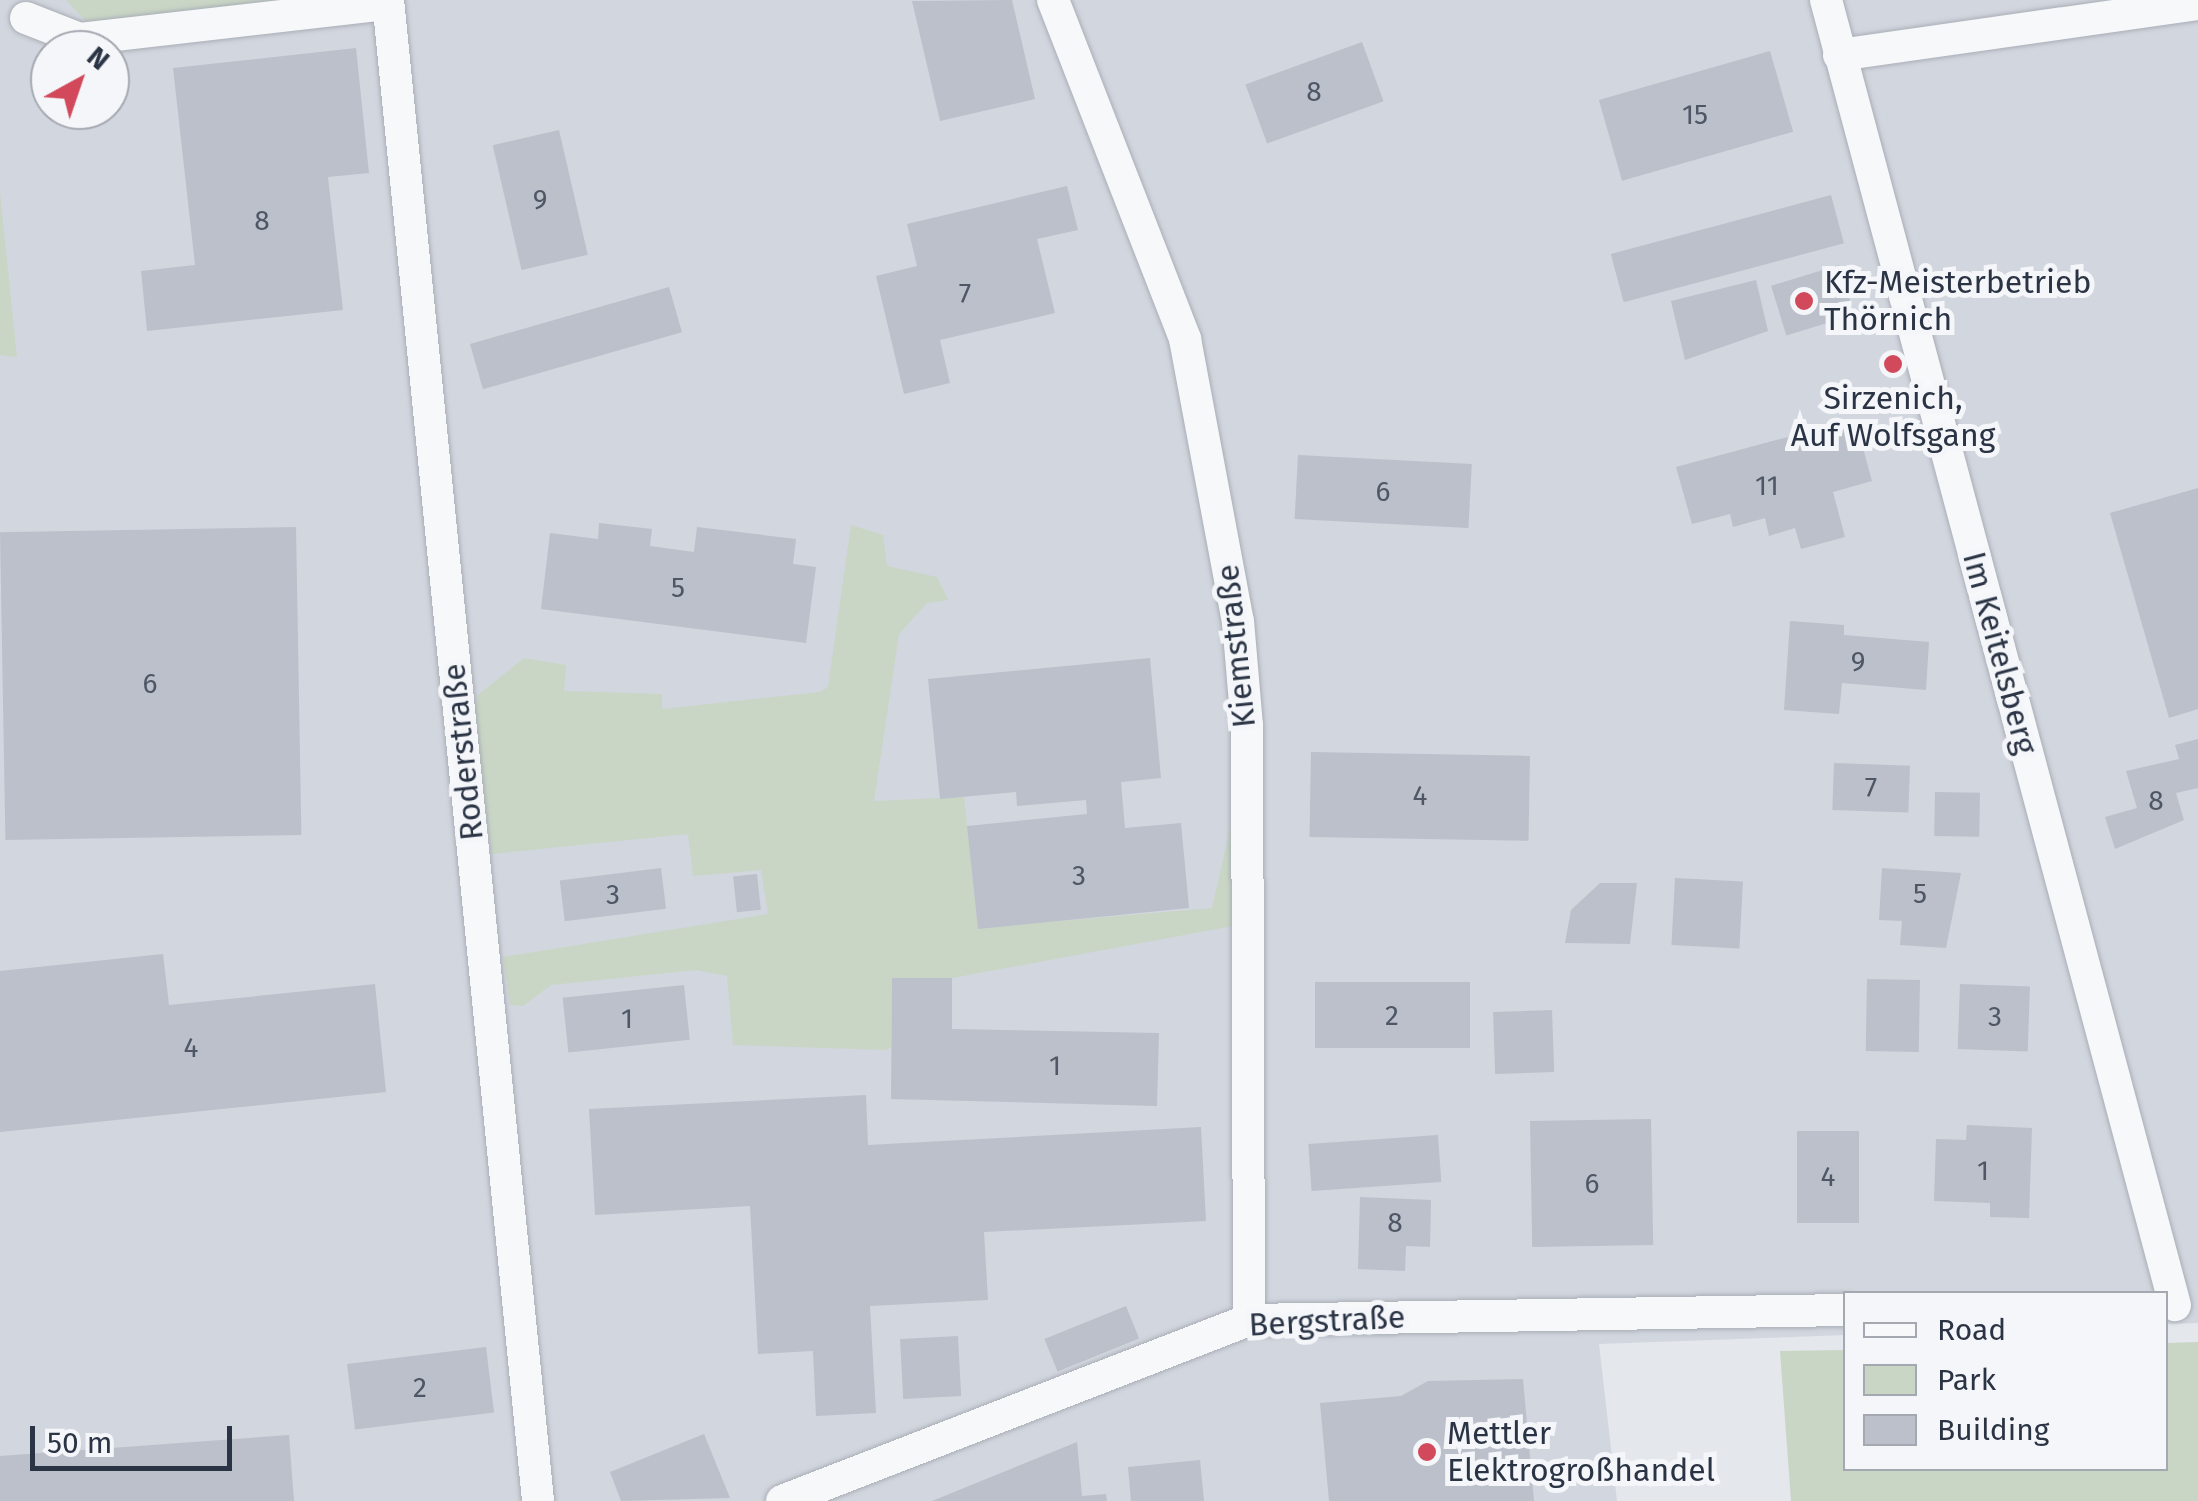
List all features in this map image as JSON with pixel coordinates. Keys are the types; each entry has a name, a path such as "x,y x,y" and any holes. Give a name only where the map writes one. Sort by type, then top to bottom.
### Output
{"street":[{"name":"Kiemstraße","path":"1053,0 1185,339 1238,621 1247,725 1249,1320"},
{"name":"Im Keitelsberg","path":"1826,0 2180,1304"},
{"name":"Roderstraße","path":"26,18 80,39 388,2 538,1501"},
{"path":"1839,55 2198,4"},
{"name":"Bergstraße","path":"782,1501 1249,1320 1843,1310"}],"shaded area":[{"path":"0,0 2198,0 2198,1323 2168,1324 2168,1291 1843,1291 1843,1335 1599,1344 1617,1501 0,1501"}],"green space":[{"path":"66,0 315,0 103,24 86,22"},
{"path":"0,193 17,357 0,355"},
{"path":"851,525 883,535 887,566 937,577 948,600 927,603 899,634 874,801 964,797 978,928 1212,908 1232,820 1233,926 952,978 892,978 891,1048 885,1050 733,1045 727,976 696,970 551,985 523,1006 510,1005 503,957 768,914 761,870 693,876 688,834 492,854 472,719 478,695 524,658 566,665 564,691 662,694 662,709 820,692 828,687"},
{"path":"2198,1342 2198,1501 1791,1501 1780,1351 1843,1350 1843,1471 2168,1471 2168,1343"}],"building":[{"path":"1012,0 1035,99 940,121 912,1"},
{"path":"1362,42 1384,101 1267,144 1245,84"},
{"path":"356,48 369,173 328,177 343,310 147,331 141,271 195,265 173,68"},
{"path":"1770,51 1793,132 1622,181 1599,100"},
{"path":"559,130 588,255 522,270 493,145"},
{"path":"1067,186 1078,230 1037,239 1055,313 940,340 950,383 904,394 876,276 917,266 907,224"},
{"path":"1831,195 1844,243 1624,302 1611,254"},
{"path":"1839,265 1854,315 1786,335 1771,286"},
{"path":"1756,280 1768,331 1685,360 1671,301"},
{"path":"669,287 682,332 483,389 470,344"},
{"path":"1855,419 1872,481 1833,492 1845,537 1801,549 1795,528 1769,536 1765,518 1733,527 1730,514 1692,524 1676,467"},
{"path":"1298,455 1472,464 1468,528 1295,519"},
{"path":"2198,488 2198,709 2169,718 2110,513"},
{"path":"599,523 652,529 650,546 694,552 697,527 796,539 793,564 816,567 806,643 541,609 550,533 598,539"},
{"path":"296,527 301,835 5,840 0,532"},
{"path":"1790,621 1844,625 1844,635 1929,642 1926,690 1842,683 1839,714 1784,710"},
{"path":"1150,658 1161,778 1121,782 1125,828 1181,823 1189,908 978,929 967,826 1087,814 1086,800 1017,806 1016,792 940,799 928,679"},
{"path":"2198,739 2198,788 2176,793 2184,820 2115,849 2105,817 2137,808 2126,771 2179,759 2175,745"},
{"path":"1311,752 1530,756 1528,841 1310,837"},
{"path":"1834,763 1910,766 1908,813 1832,810"},
{"path":"1935,792 1980,793 1979,837 1934,836"},
{"path":"661,868 666,909 565,921 560,880"},
{"path":"1882,868 1961,873 1946,948 1900,945 1902,921 1879,920"},
{"path":"757,874 761,910 737,912 733,877"},
{"path":"1675,878 1743,882 1739,948 1671,945"},
{"path":"1600,883 1637,883 1630,944 1565,943 1571,910"},
{"path":"163,954 169,1005 375,984 386,1092 0,1132 0,971"},
{"path":"892,978 952,978 952,1029 1159,1033 1157,1106 891,1099"},
{"path":"1867,979 1920,980 1919,1052 1866,1051"},
{"path":"1315,982 1470,982 1470,1048 1315,1048"},
{"path":"1960,984 2030,986 2028,1051 1958,1049"},
{"path":"684,985 690,1040 568,1052 563,998"},
{"path":"1552,1010 1554,1072 1495,1074 1493,1012"},
{"path":"866,1095 868,1145 1201,1127 1206,1221 984,1232 988,1300 870,1306 876,1413 816,1416 813,1351 758,1354 750,1206 595,1215 589,1109"},
{"path":"1651,1119 1653,1245 1532,1247 1530,1121"},
{"path":"1967,1125 2032,1128 2029,1218 1990,1217 1990,1203 1934,1201 1936,1139 1966,1140"},
{"path":"1797,1131 1859,1131 1859,1223 1797,1223"},
{"path":"1438,1135 1441,1182 1312,1191 1308,1144"},
{"path":"1360,1197 1431,1200 1430,1247 1406,1246 1405,1271 1358,1269"},
{"path":"1126,1306 1139,1338 1058,1371 1044,1339"},
{"path":"958,1336 961,1396 903,1399 900,1339"},
{"path":"486,1347 494,1413 355,1430 347,1364"},
{"name":"Mettler Elektrogroßhandel","path":"1523,1379 1534,1501 1329,1501 1320,1403 1401,1396 1428,1381"},
{"path":"704,1434 730,1498 621,1501 610,1472"},
{"path":"289,1435 294,1501 0,1501 0,1456"},
{"path":"1077,1442 1082,1496 1106,1494 1107,1501 932,1501"},
{"path":"1200,1460 1204,1501 1131,1501 1128,1467"}],"place":[{"name":"Kfz-Meisterbetrieb Thörnich","path":"1804,301"},
{"name":"Sirzenich, Auf Wolfsgang","path":"1893,364"},
{"name":"Mettler Elektrogroßhandel","path":"1427,1452"}]}
